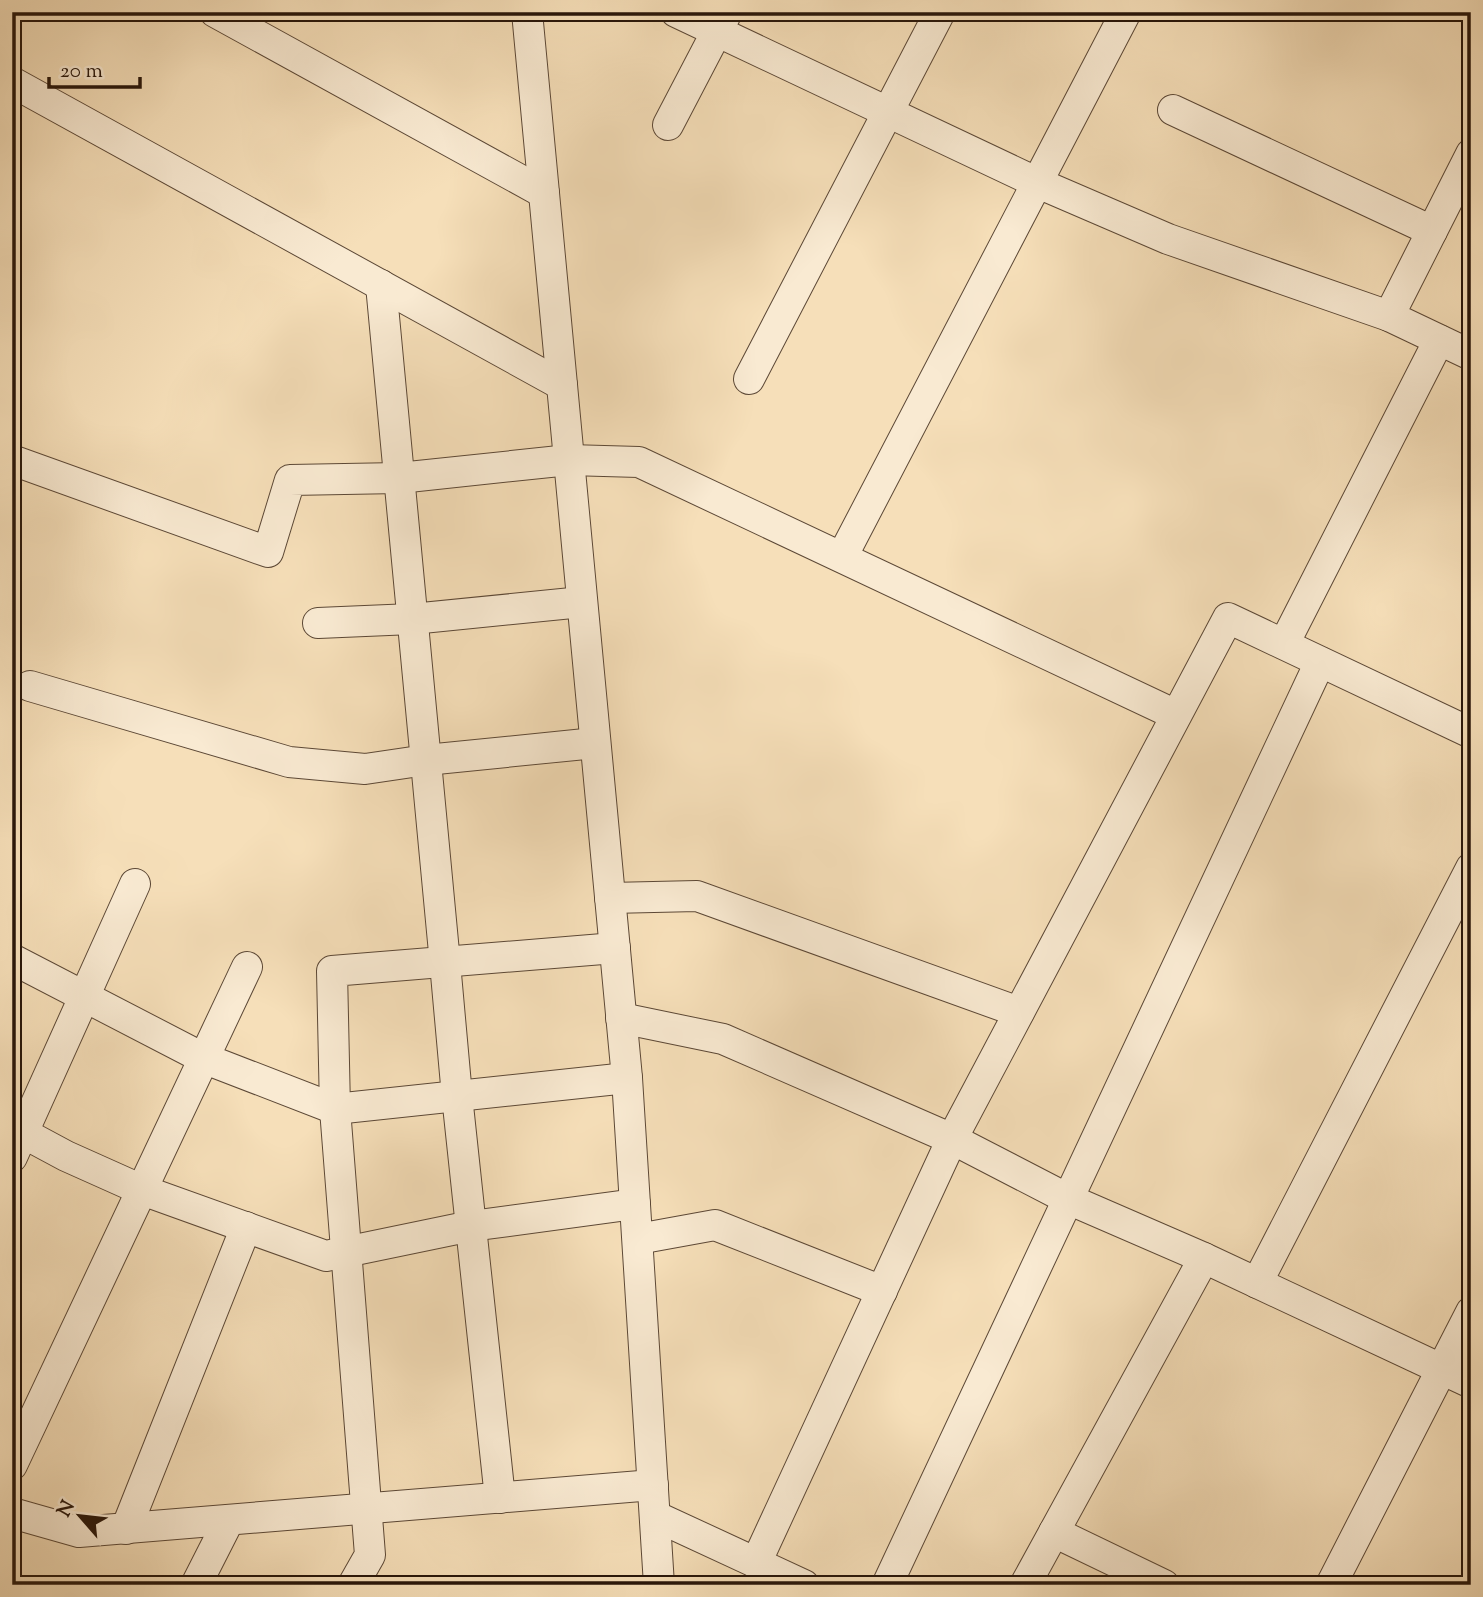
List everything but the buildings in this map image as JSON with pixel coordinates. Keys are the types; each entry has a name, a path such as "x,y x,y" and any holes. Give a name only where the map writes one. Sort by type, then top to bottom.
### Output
{"street":[{"path":"215,12 544,192"},
{"path":"527,12 627,1078 659,1585"},
{"path":"676,12 722,22 888,112 1038,183 1168,239 1389,316 1471,355"},
{"path":"749,379 940,12"},
{"path":"842,557 1126,12"},
{"path":"668,125 722,22"},
{"path":"12,82 562,385"},
{"path":"1173,110 1432,231"},
{"path":"1389,316 1470,156"},
{"path":"381,285 457,1096 500,1498"},
{"path":"1284,644 1439,340"},
{"path":"12,460 268,552 290,480 399,478 569,460 639,462 1176,715"},
{"path":"318,623 412,619 582,602"},
{"path":"757,1563 953,1139 1228,618 1469,729"},
{"path":"887,1585 1320,662"},
{"path":"30,686 289,762 365,769 595,743"},
{"path":"1257,1283 1471,868"},
{"path":"135,884 16,1139 66,1156 142,1190 327,1256 471,1226 635,1204"},
{"path":"610,898 697,896 1019,1012"},
{"path":"353,1585 370,1555 335,1108 331,971 615,948"},
{"path":"12,959 203,1058 335,1108 627,1078"},
{"path":"12,1465 247,967"},
{"path":"621,1018 723,1039 953,1139 1068,1199 1204,1258 1471,1384"},
{"path":"638,1239 715,1225 882,1291"},
{"path":"126,1528 246,1227"},
{"path":"1025,1585 1204,1258"},
{"path":"1331,1585 1471,1312"},
{"path":"12,1513 79,1532 653,1485"},
{"path":"655,1516 804,1585"},
{"path":"196,1585 229,1520"},
{"path":"1054,1532 1164,1585"}]}
